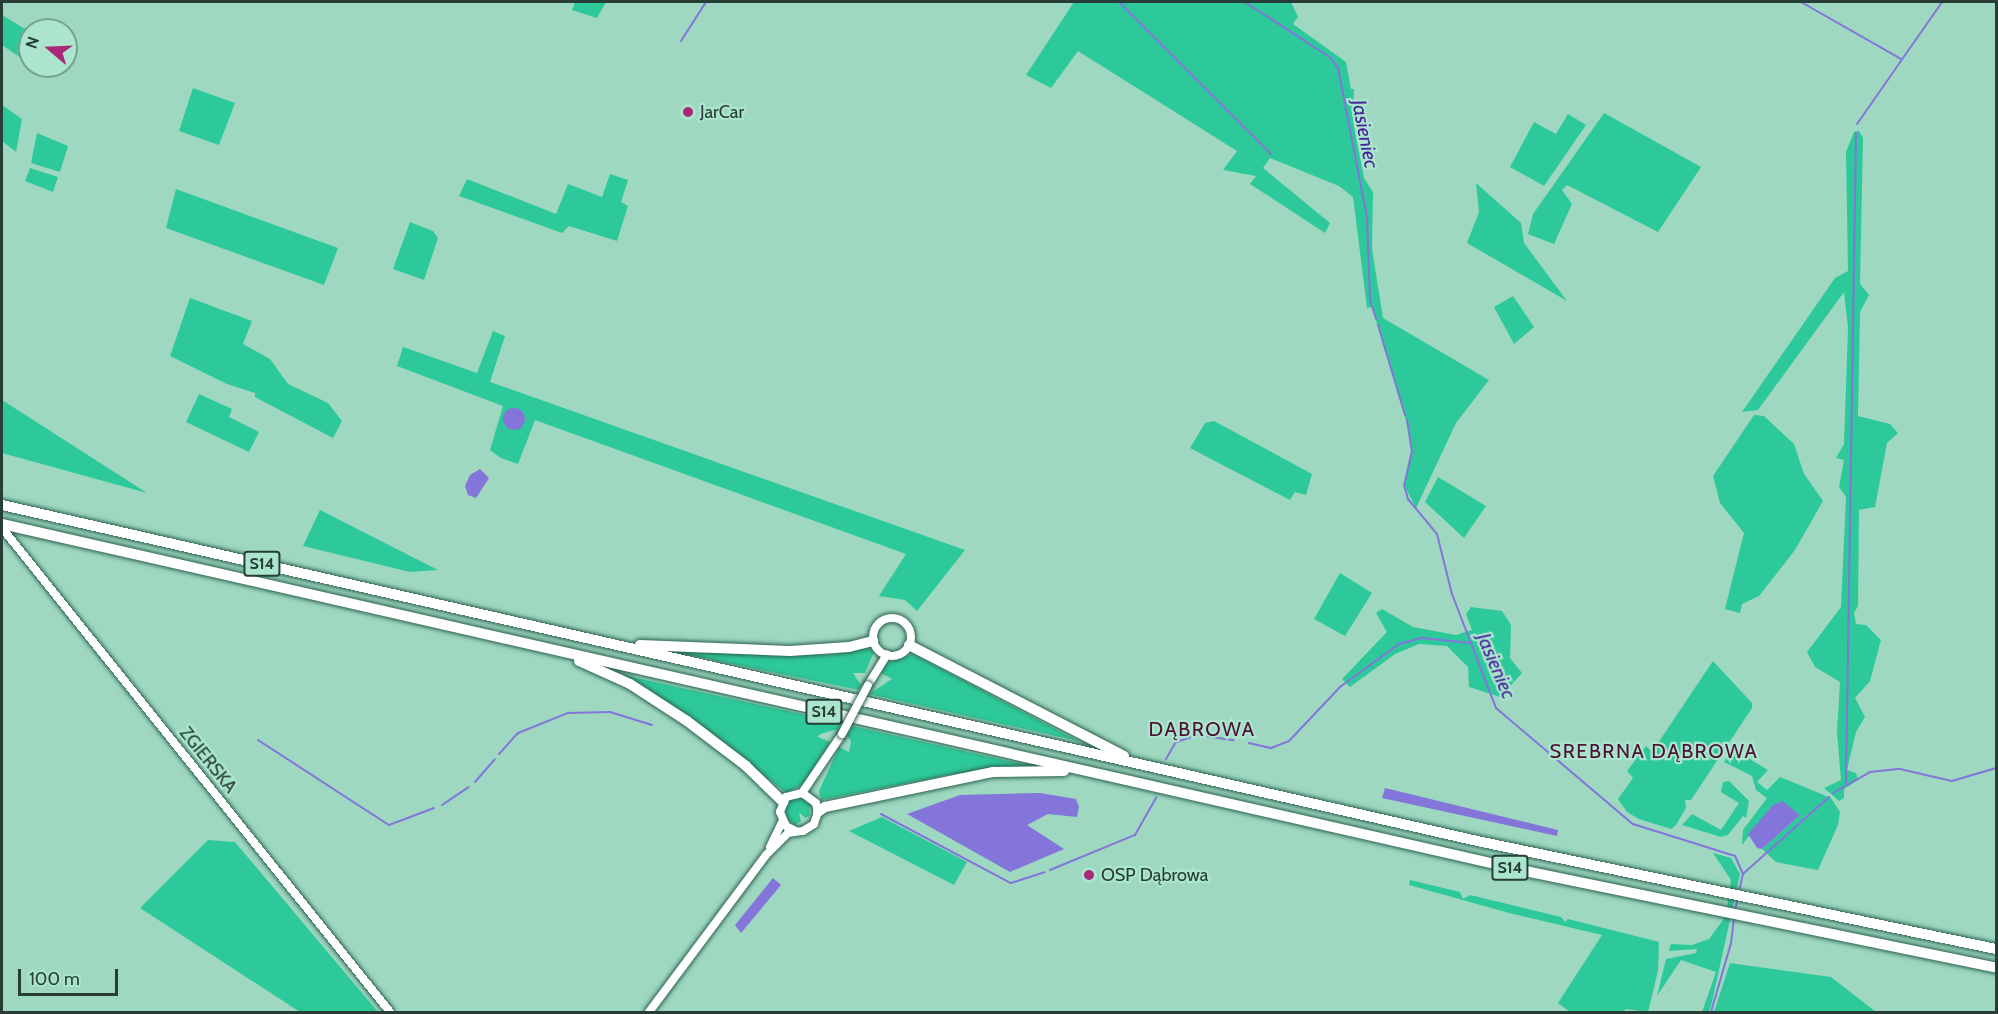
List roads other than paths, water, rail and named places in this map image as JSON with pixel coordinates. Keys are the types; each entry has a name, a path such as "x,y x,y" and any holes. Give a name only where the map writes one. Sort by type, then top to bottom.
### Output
{"highway":[{"name":"S14","path":"2,505 1146,766 1762,902 1996,949"},
{"name":"S14","path":"2,526 1712,911 1996,968"},
{"path":"607,643 790,651 875,646"},
{"path":"909,645 1085,738 1146,766"},
{"path":"554,651 652,698 723,747 783,802"},
{"path":"818,812 825,807 993,772 1094,773"}],"main road":[{"name":"ZGIERSKA","path":"2,526 390,1012"},
{"path":"766,855 782,822 783,802 791,795 802,793 822,769 873,676 887,656 900,654 909,645 910,629 896,618 878,623 873,676"},
{"path":"875,646 887,656"},
{"path":"813,800 822,769"},
{"path":"649,1012 766,855 788,833 814,824 818,812 813,800 802,793"},
{"path":"782,822 796,831"}],"waterway":[{"path":"681,41 706,2"},
{"path":"1119,2 1271,154"},
{"name":"Jasieniec","path":"1245,2 1331,58 1338,68 1367,217 1370,300 1376,319"},
{"path":"1801,2 1901,59"},
{"path":"1857,124 1942,2"},
{"path":"1846,783 1856,133"},
{"name":"Jasieniec","path":"1378,325 1405,415"},
{"name":"Jasieniec","path":"1407,420 1412,451 1404,485 1408,499 1437,534 1452,594 1496,708 1633,824 1735,856 1743,874 1739,892"},
{"path":"1249,743 1271,748 1289,741 1340,687 1399,644 1422,638 1470,643"},
{"path":"499,754 518,733 568,713 610,712 652,725"},
{"path":"1166,759 1176,742 1197,735 1234,740"},
{"path":"258,740 389,825 434,808"},
{"path":"475,782 495,759"},
{"path":"1833,793 1870,772 1900,769 1952,781 1996,768"},
{"path":"442,805 469,787"},
{"path":"1744,873 1829,797"},
{"path":"1050,870 1135,835 1156,798"},
{"path":"881,814 1011,883 1044,872"},
{"name":"Jasieniec","path":"1735,910 1738,898"},
{"name":"Jasieniec","path":"1711,1012 1731,943 1734,918"}],"place":[{"name":"JarCar","path":"688,112"},
{"name":"OSP Dąbrowa","path":"1089,875"}],"district":[{"name":"DĄBROWA","path":"1202,729"},
{"name":"SREBRNA DĄBROWA","path":"1654,751"}]}
